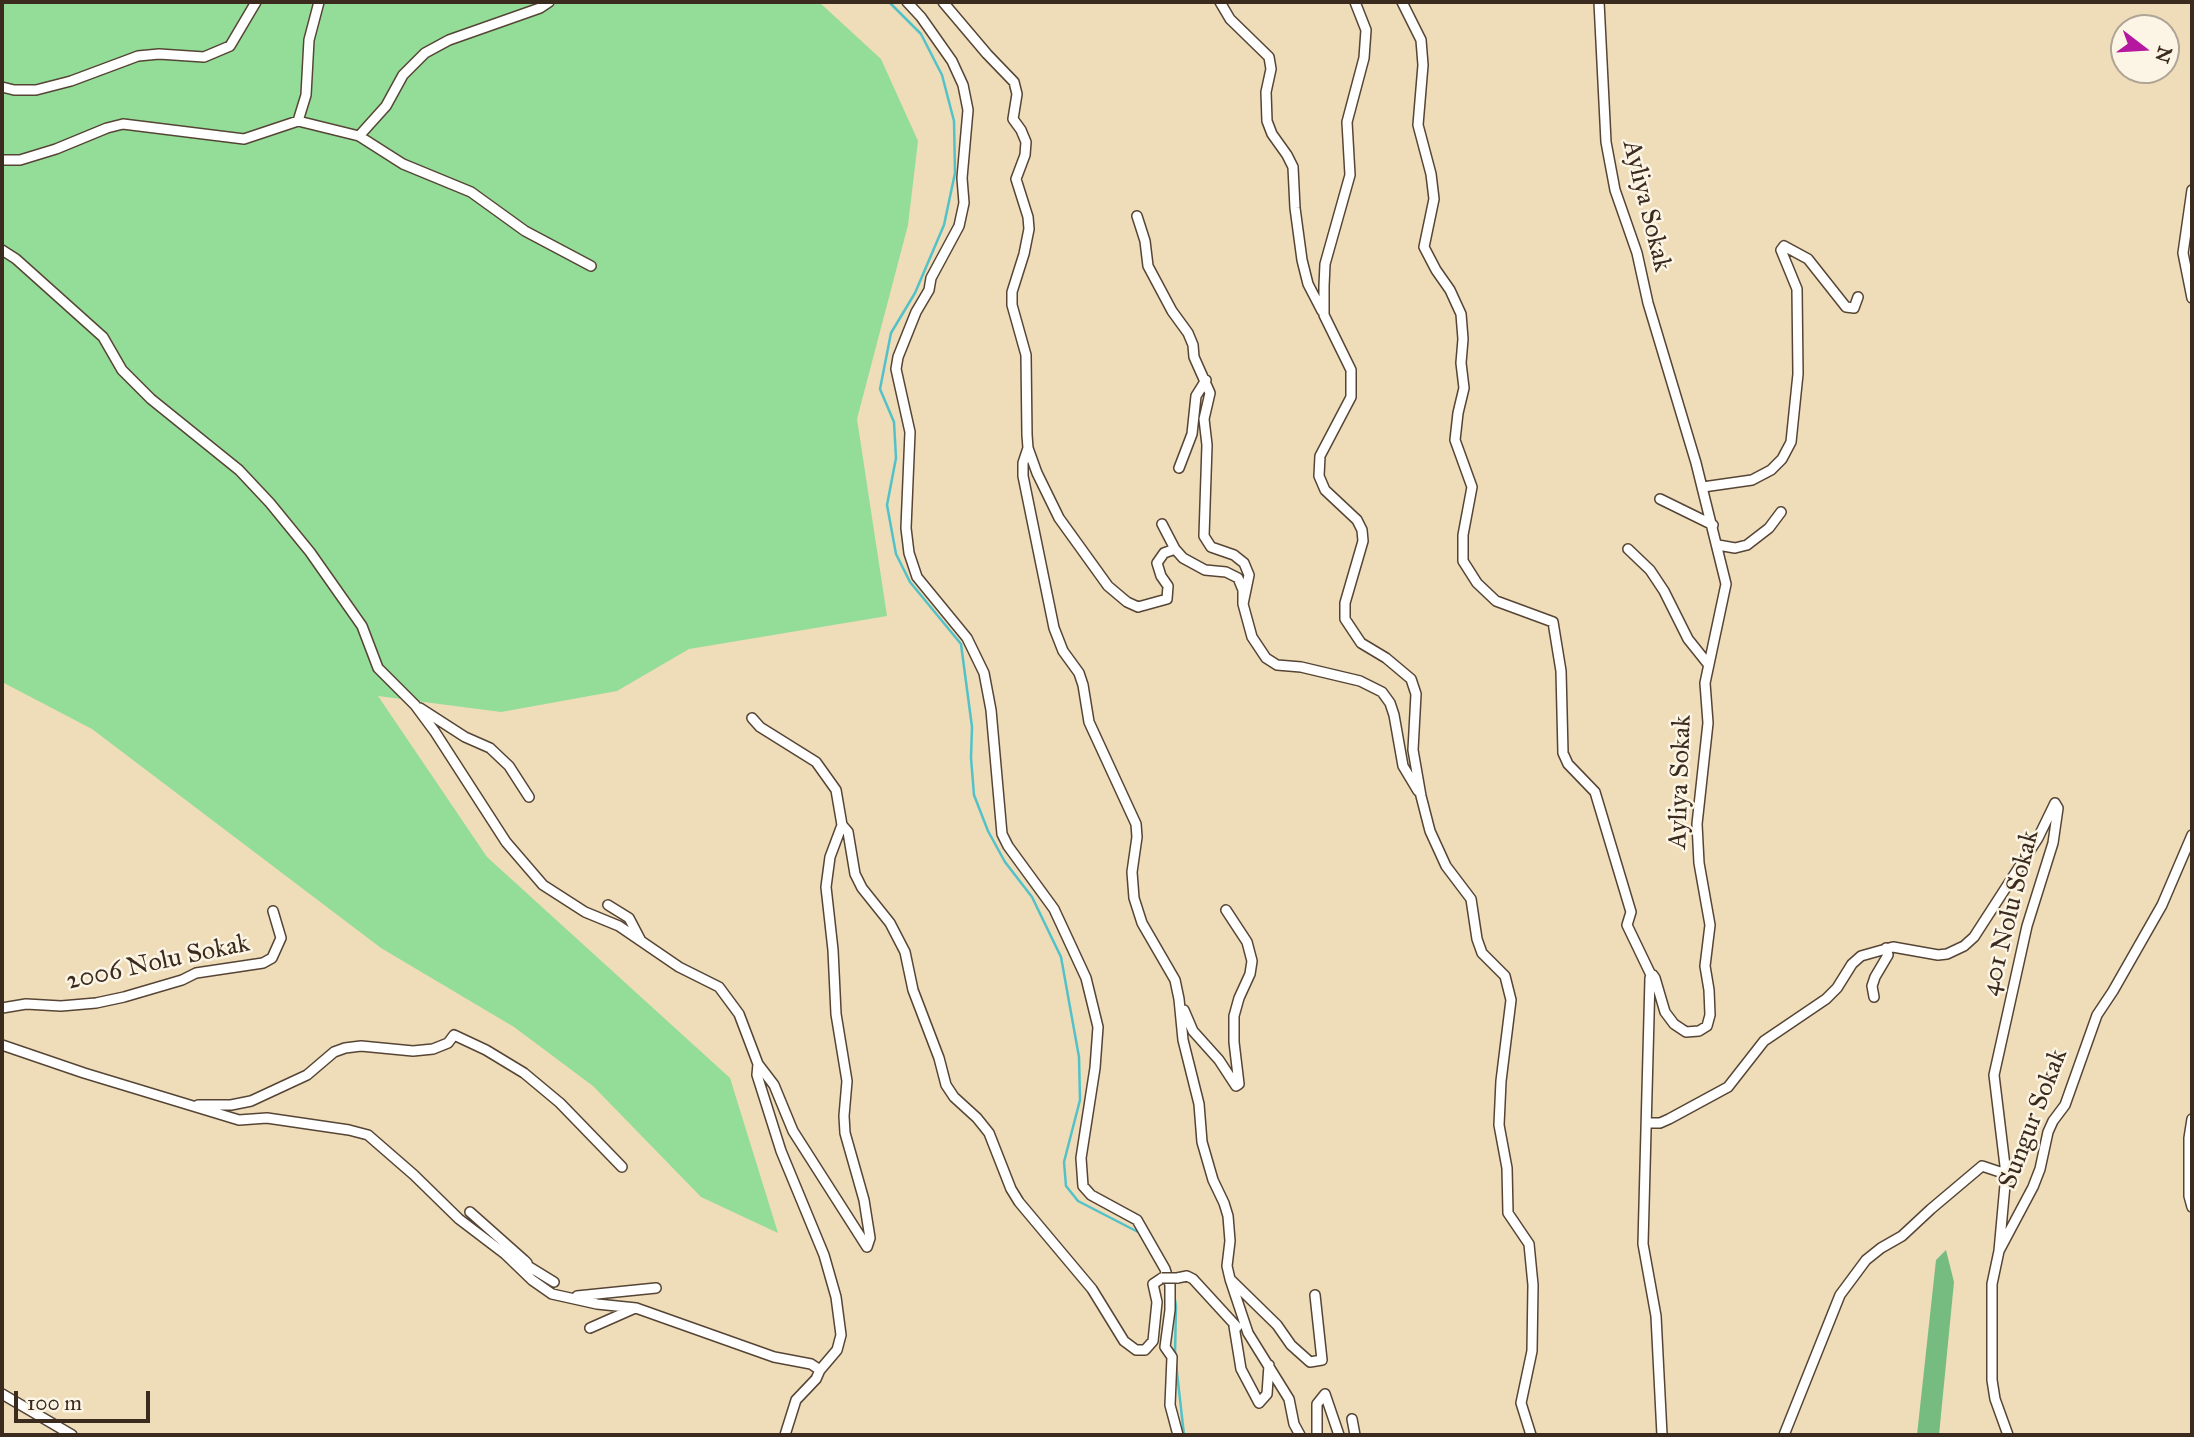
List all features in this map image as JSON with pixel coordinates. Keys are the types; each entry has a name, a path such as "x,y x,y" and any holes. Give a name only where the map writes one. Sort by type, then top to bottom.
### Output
{"street":[{"path":"2,87 14,90 36,89 71,80 138,56 159,54 204,57 230,46 256,2"},
{"path":"299,121 306,95 309,40 319,2"},
{"path":"359,136 386,106 403,75 425,53 450,40 550,2"},
{"path":"907,2 922,17 952,61 963,85 968,110 962,178 964,203 959,226 916,312 898,356 896,369 910,432 906,528 909,553 917,577 967,638 985,673 1002,834 1060,920 1086,978 1098,1027 1095,1068 1081,1158 1083,1186 1091,1195 1137,1220 1165,1269 1170,1285 1165,1347 1172,1357 1170,1405 1178,1435"},
{"path":"943,2 1014,82 1017,94 1013,120 1026,142 1025,155 1016,179 1028,216 1029,229 1012,292 1012,305 1026,355 1028,448 1037,473 1059,518 1116,595 1138,607 1167,599 1168,586 1157,563 1164,553 1175,549"},
{"path":"1220,2 1230,19 1269,57 1271,69 1266,92 1267,121 1293,167 1295,208 1308,284 1351,370 1351,397 1320,456 1319,476 1325,490 1357,520 1362,530 1363,541 1345,603 1345,619 1361,643 1386,658 1411,680 1416,694 1413,750 1430,831 1446,866 1471,899 1477,939 1482,953 1505,976 1511,1000 1501,1081 1499,1125 1507,1168 1508,1213 1529,1244 1533,1285 1532,1351 1521,1403 1531,1435"},
{"path":"1324,315 1325,264 1350,175 1347,122 1364,58 1366,30 1355,2"},
{"path":"1402,2 1421,40 1423,65 1418,125 1431,174 1434,200 1424,247 1461,314 1464,388 1454,440 1472,487 1463,535 1463,561 1477,583 1496,601 1553,622 1561,671 1563,753 1568,764 1595,792 1631,912 1627,925 1651,975 1643,1244 1656,1316 1662,1435"},
{"name":"Ayliya Sokak","path":"1599,2 1606,142 1613,181 1637,253 1648,303 1703,487 1725,574 1726,596 1705,683 1708,723 1697,824 1699,863 1710,925 1705,966 1710,1015 1704,1029 1686,1032 1674,1024 1665,1012 1655,978 1651,975"},
{"path":"2,160 20,160 123,124 244,139 299,121 359,136 403,164 471,192 525,231 591,266"},
{"path":"2192,190 2183,253 2192,298"},
{"path":"1137,216 1146,241 1148,266 1188,333 1194,357 1210,393 1204,419 1207,445 1204,536 1211,547 1234,555 1244,563 1249,575 1242,604"},
{"path":"1703,487 1752,480 1771,470 1782,459 1791,442 1798,374 1797,289 1781,250 1784,246 1808,259 1846,307 1854,308 1858,297"},
{"path":"2,250 16,258 103,337 122,370 151,399 239,470 270,503 310,552 362,626 378,668 415,705 506,842 543,885 585,912 619,926 679,967 719,987 739,1014 758,1064 774,1085 793,1131 867,1247 870,1238 864,1200 845,1133 847,1081 836,1014 826,887 830,858 842,825 836,790 816,762 760,727 752,718"},
{"path":"1179,468 1192,434 1196,396 1206,380"},
{"path":"1028,448 1023,463 1023,476 1054,628 1063,651 1079,673 1089,722 1136,824 1132,873 1134,898 1147,935 1174,980 1190,1026 1219,1060 1236,1086 1239,1084 1233,1023 1252,961 1247,942 1226,910"},
{"path":"1660,499 1713,525"},
{"path":"1718,545 1735,548 1747,545 1769,528 1781,512"},
{"path":"1161,524 1175,549 1194,566 1226,572 1238,578 1243,590 1242,604 1252,637 1266,658 1277,665 1301,667 1360,681 1382,692 1394,715 1404,766 1421,796"},
{"path":"1628,549 1650,570 1664,591 1688,639 1708,664"},
{"path":"415,705 465,737 490,748 509,766 529,797"},
{"name":"401 Nolu Sokak","path":"1886,948 1947,954 1974,937 2038,838 2055,803 2058,808 2053,843 2027,926 1994,1076 2006,1174 2000,1251"},
{"path":"842,825 848,832 855,874 862,888 890,923 905,952 913,990 939,1058 946,1085 989,1133 1011,1189 1019,1202 1091,1289 1124,1341 1136,1350 1145,1350 1153,1341 1157,1302 1153,1284 1162,1278 1187,1276 1193,1279 1234,1326 1248,1333"},
{"name":"Sungur Sokak","path":"2008,1435 1995,1399 1992,1380 1992,1283 2000,1251 2033,1187 2053,1121 2065,1105 2097,1015 2162,905 2192,835"},
{"path":"608,905 629,918 639,939"},
{"name":"2006 Nolu Sokak","path":"2,1008 26,1004 61,1006 96,1003 135,994 196,973 263,963 272,958 281,938 273,911"},
{"path":"1647,1123 1660,1123 1728,1087 1764,1041 1826,999 1861,956 1886,948 1888,955 1872,986 1874,996"},
{"path":"1180,999 1183,1040 1201,1116 1202,1142 1213,1180 1228,1216 1230,1241 1227,1266 1230,1279 1248,1333 1289,1399 1294,1424 1300,1435"},
{"path":"189,1105 231,1105 251,1101 307,1074 334,1052 345,1048 360,1046 412,1051 433,1049 448,1043 454,1035 524,1073 560,1104 622,1167"},
{"path":"2,1045 239,1120 267,1118 368,1135 459,1219 552,1294 636,1308 774,1357 811,1364 820,1370"},
{"path":"758,1064 757,1075 781,1151 827,1266 836,1297 841,1335 837,1350 796,1400 785,1435"},
{"path":"2192,1119 2189,1138 2189,1196 2192,1207"},
{"path":"1784,1435 1840,1295 1866,1260 1902,1237 1982,1166 2006,1174"},
{"path":"470,1212 527,1263 524,1270"},
{"path":"524,1270 528,1266 554,1282"},
{"path":"1230,1279 1310,1362 1322,1360 1315,1295"},
{"path":"565,1298 656,1288"},
{"path":"590,1328 636,1308"},
{"path":"1234,1326 1241,1369 1259,1403 1267,1394 1269,1364"},
{"path":"2,1394 72,1435"},
{"path":"1317,1435 1317,1404 1325,1394 1339,1435"},
{"path":"1352,1419 1355,1435"}],"green space":[{"path":"2,2 819,2 881,59 918,141 908,225 857,419 887,616 689,649 617,691 501,712 378,696 487,857 730,1078 778,1233 701,1197 593,1086 514,1027 381,948 92,729 2,682"},
{"path":"1946,1250 1954,1282 1939,1435 1917,1435 1936,1260"}],"waterway":[{"path":"889,2 921,34 942,75 954,121 955,173 944,225 915,293 891,333 880,389 894,422 896,458 887,505 896,554 910,582 961,644 972,727 974,795 988,831 1005,862 1032,897 1061,957 1079,1057 1080,1100 1064,1162 1066,1186 1078,1201 1140,1233"},
{"path":"1160,1252 1167,1264"},
{"path":"1174,1294 1175,1354"},
{"path":"1176,1364 1184,1435"}]}
